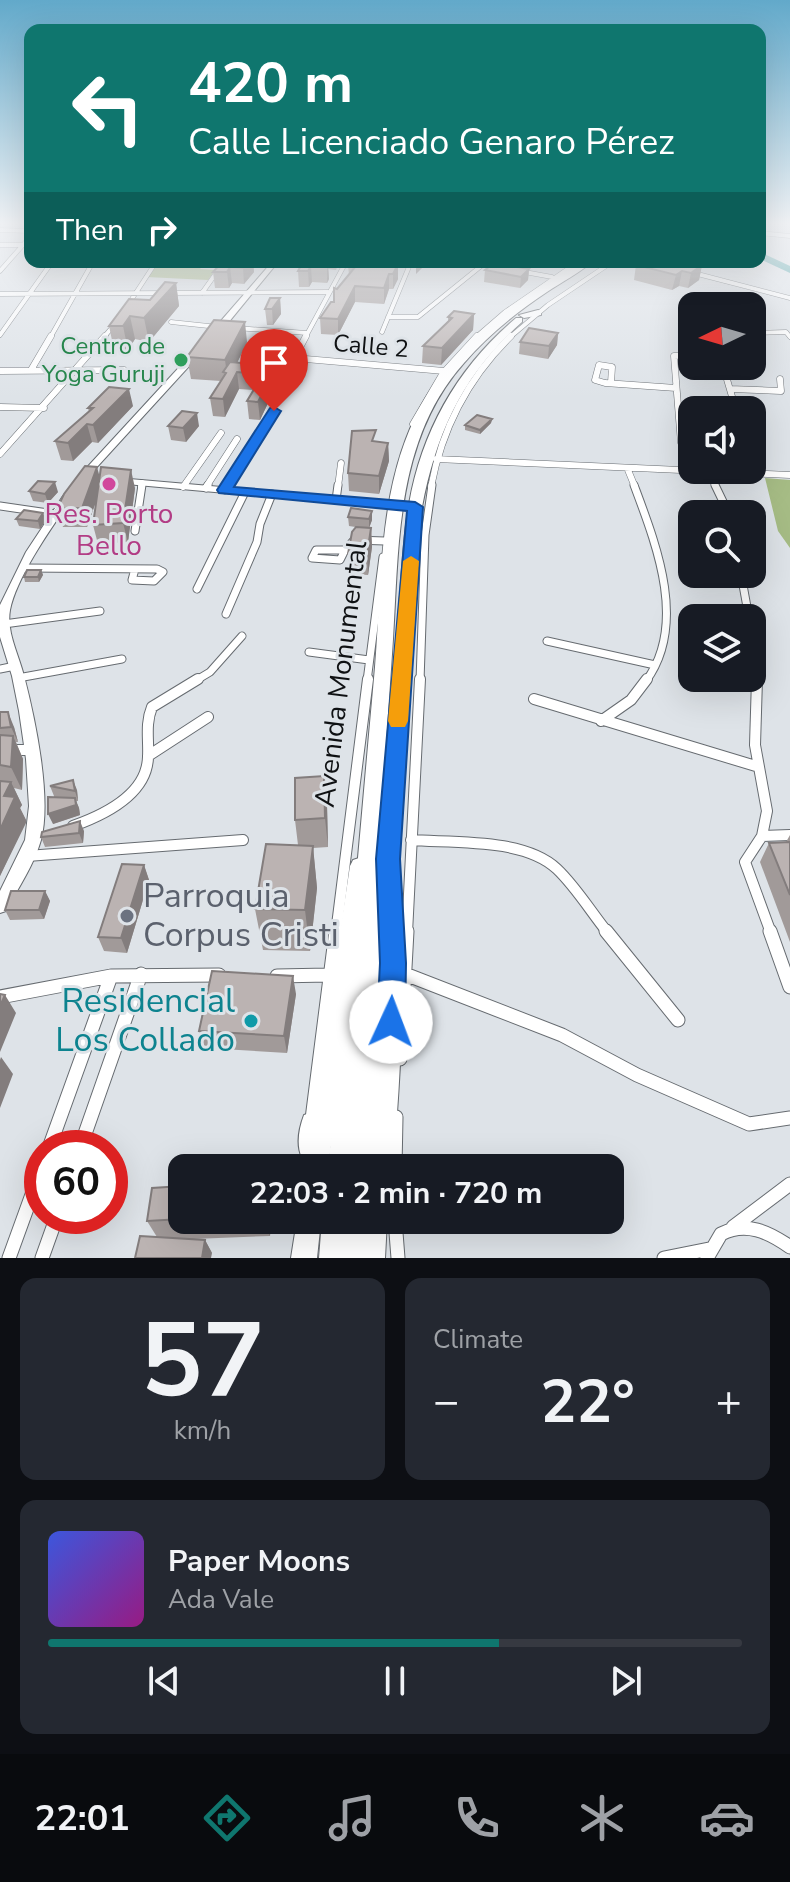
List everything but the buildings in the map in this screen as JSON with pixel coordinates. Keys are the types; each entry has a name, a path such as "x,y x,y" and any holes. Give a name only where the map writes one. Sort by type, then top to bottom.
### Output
{"highway":[{"path":"342,1154 367,897 372,786 401,506 414,437 426,407 490,329 559,280"},
{"path":"364,1154 388,859 401,506 422,468 444,419 450,397 473,364 524,315 538,310 578,280"},
{"path":"333,1258 335,1234"},
{"path":"356,1258 358,1234"}],"main road":[{"path":"0,906 26,856 41,835 32,750 17,672 3,631 4,610 55,514 82,478 261,280"},
{"path":"82,478 97,479"},
{"path":"112,480 401,506"},
{"path":"318,1154 372,786"},
{"path":"382,1154 389,1082 393,963 388,859"},
{"path":"309,1154 312,1123"},
{"path":"304,1258 306,1234"},
{"path":"372,1258 383,1234"}],"street":[{"path":"0,335 40,280"},
{"path":"31,370 83,280"},
{"path":"0,454 44,408 117,322 145,280"},
{"path":"202,293 211,280"},
{"path":"273,398 336,280"},
{"path":"382,332 404,280"},
{"path":"388,317 418,317 464,280"},
{"name":"Avenida Monumental","path":"312,1123 328,975 385,541 401,506 404,444 419,409 444,371 482,329 551,280"},
{"path":"396,1154 425,546 429,490 444,419 503,342 538,310 585,280"},
{"path":"720,280 790,298"},
{"path":"315,293 318,285"},
{"path":"0,294 328,292"},
{"path":"171,322 307,333"},
{"path":"766,334 789,335"},
{"path":"678,355 675,355 678,404"},
{"name":"Calle 2","path":"294,358 444,371"},
{"path":"0,371 124,370"},
{"path":"730,389 781,391 780,379"},
{"path":"727,380 732,396"},
{"path":"611,383 619,387 676,388"},
{"path":"0,407 44,408"},
{"path":"225,490 274,411"},
{"path":"183,487 221,433"},
{"path":"206,488 237,439"},
{"path":"436,459 678,471"},
{"path":"336,500 341,463"},
{"path":"601,721 636,695 655,665 667,629 665,591 658,556 628,470"},
{"path":"766,474 790,475"},
{"path":"135,531 142,483"},
{"path":"197,589 245,492"},
{"path":"226,614 257,542 260,524 272,494"},
{"path":"0,514 4,506 55,514"},
{"path":"345,550 354,540 385,541"},
{"path":"24,568 135,569"},
{"path":"3,631 100,611"},
{"path":"59,830 107,811 143,779 148,756 148,714 152,707 210,672 242,636"},
{"path":"547,641 655,665"},
{"path":"309,652 369,660"},
{"path":"0,669 17,672 122,659"},
{"path":"756,692 754,741 767,811 762,836 745,862 790,987"},
{"path":"534,699 759,767"},
{"path":"148,756 208,717"},
{"path":"0,750 32,750"},
{"path":"762,836 790,835"},
{"path":"26,856 243,840"},
{"path":"411,840 525,849 543,857 556,868 678,1020"},
{"path":"86,1130 141,974"},
{"path":"405,974 562,1035 637,1075 749,1124 790,1118"},
{"path":"259,976 328,975"},
{"path":"0,997 111,976 231,976"},
{"path":"55,1130 111,976"},
{"path":"664,1258 708,1253 724,1232 790,1184"},
{"path":"9,1258 24,1217"},
{"path":"724,1232 750,1227 764,1231 790,1247"},
{"path":"42,1258 51,1234"},
{"path":"291,1258 295,1234"},
{"path":"392,1234 400,1258"}],"green space":[{"path":"766,478 790,480 790,548 778,531"}],"slow traffic":[{"path":"398,721 411,561"}],"place":[{"name":"Centro de Yoga Guruji","path":"181,360"},
{"name":"Res. Porto Bello","path":"109,484"},
{"name":"Parroquia Corpus Cristi","path":"127,916"},
{"name":"Residencial Los Collado","path":"251,1021"}],"route":[{"path":"274,411 225,490 415,507 388,859 393,963 391,1022"}]}
